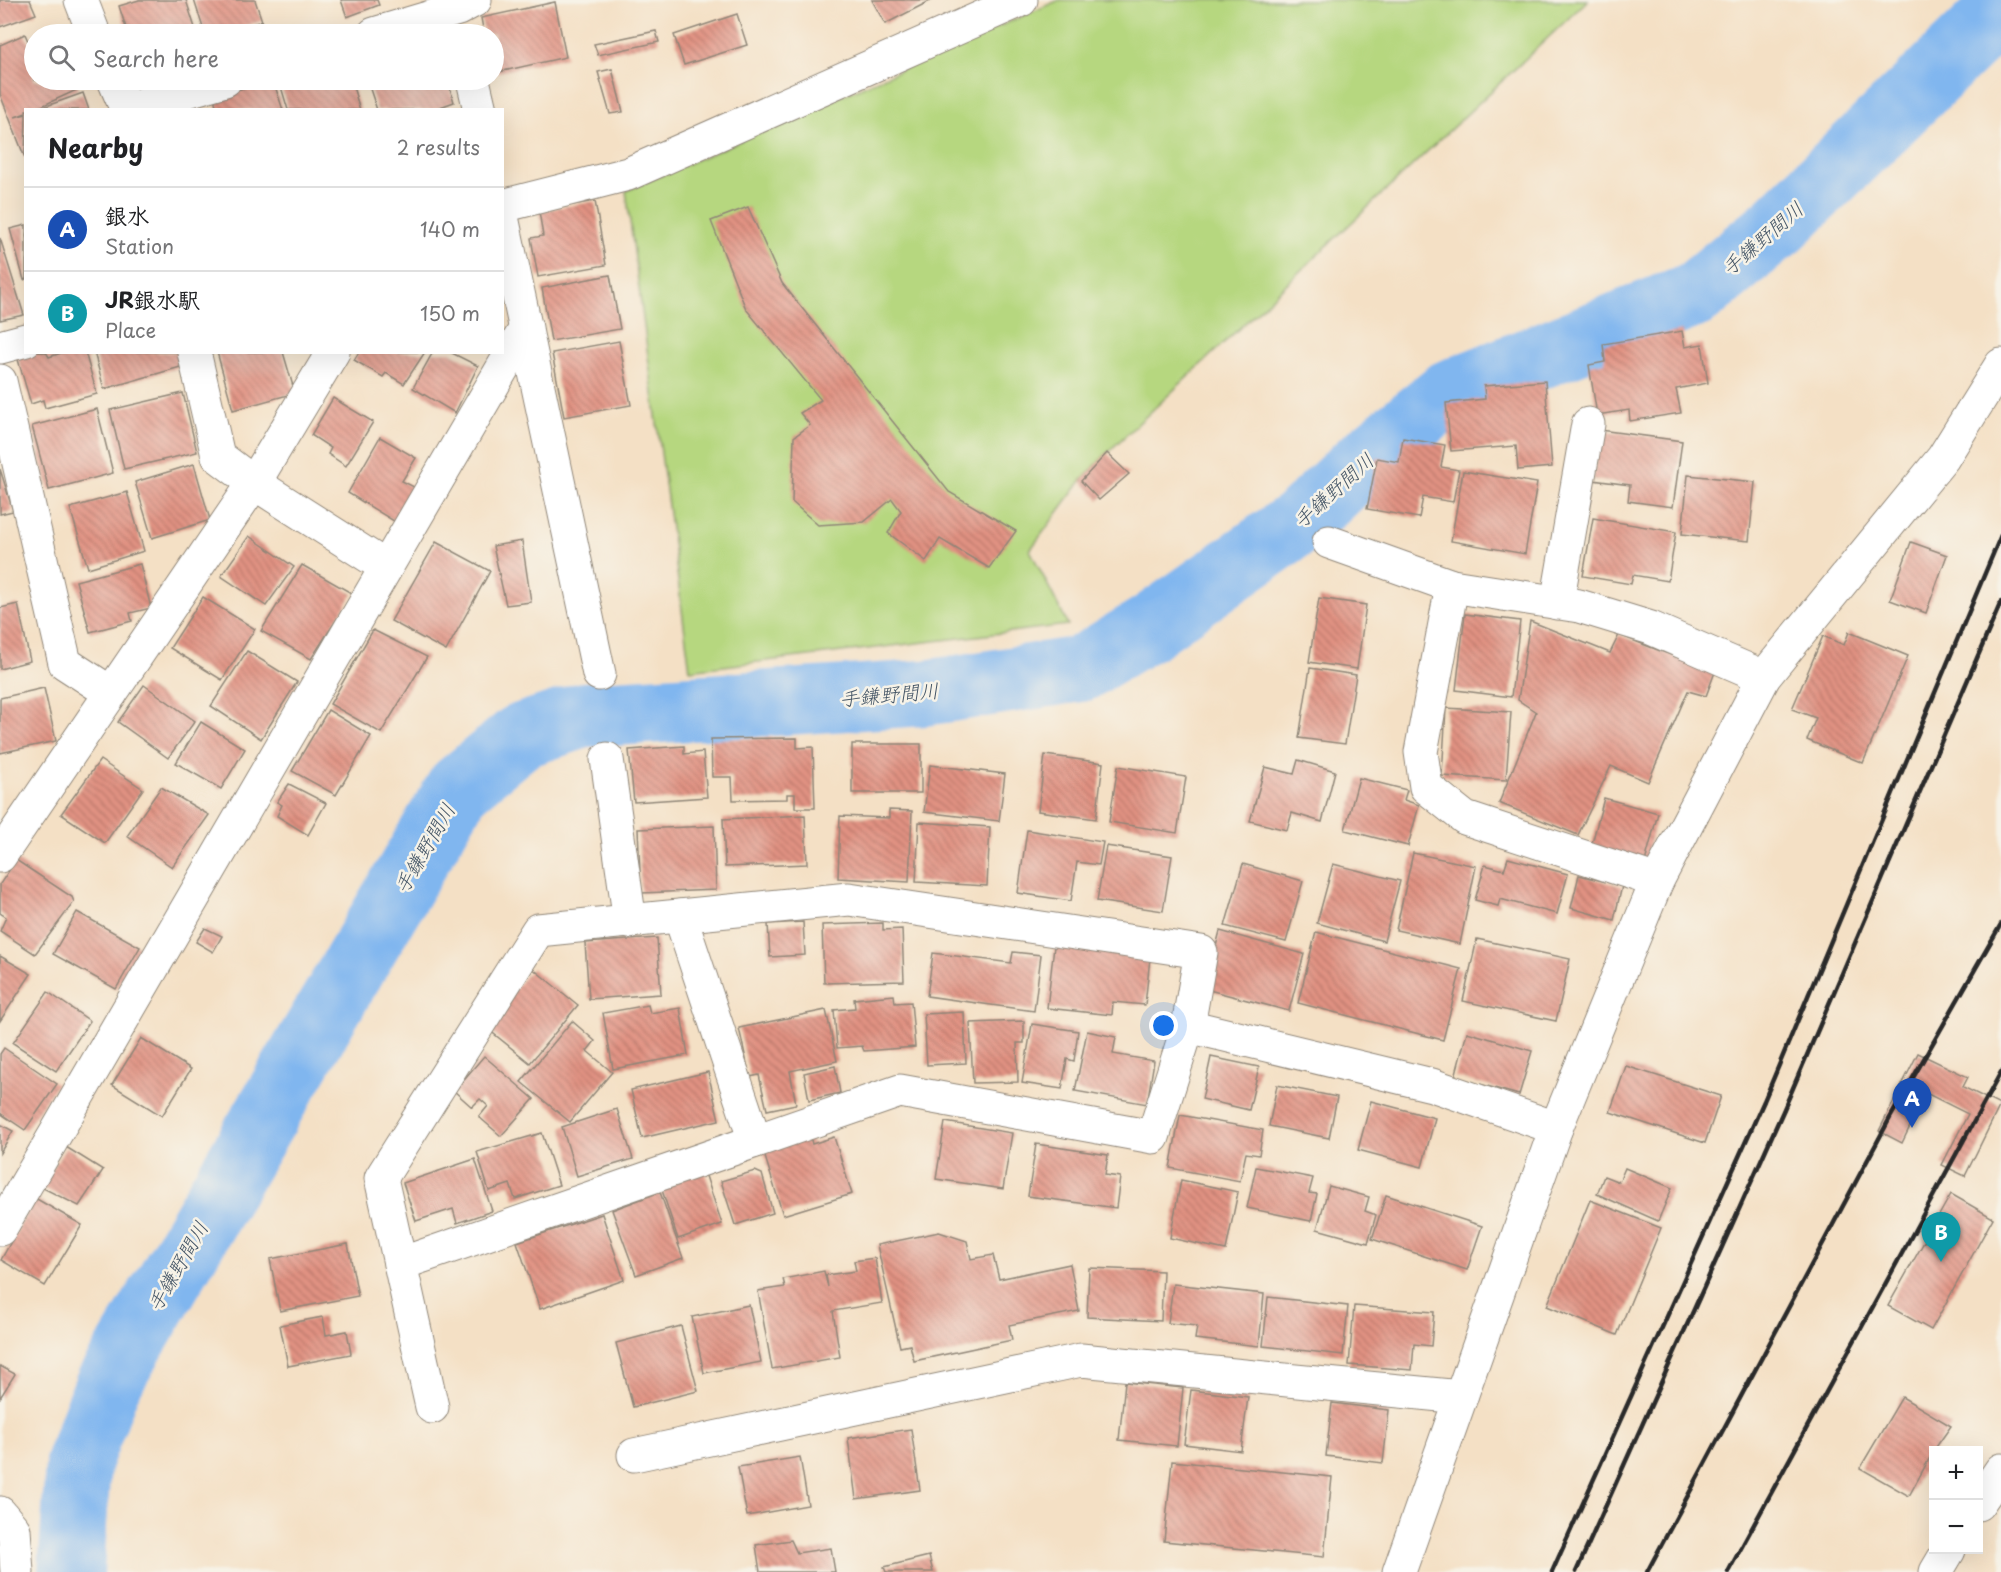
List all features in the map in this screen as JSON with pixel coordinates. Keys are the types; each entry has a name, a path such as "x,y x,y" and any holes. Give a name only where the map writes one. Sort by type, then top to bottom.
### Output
{"street":[{"path":"81,0 90,24"},
{"path":"504,205 628,174 1021,0"},
{"path":"420,24 466,14"},
{"path":"118,90 127,108"},
{"path":"130,108 191,90"},
{"path":"475,90 480,108"},
{"path":"504,226 599,674"},
{"path":"0,1228 526,328"},
{"path":"0,346 24,340"},
{"path":"194,354 218,456 254,483 386,567"},
{"path":"0,856 254,483 332,354"},
{"path":"1399,1572 1556,1128 1657,881 1764,677 1943,458 2001,365"},
{"path":"0,381 66,663 111,693"},
{"path":"1557,603 1588,424"},
{"path":"1329,542 1452,586 1579,606 1652,628 1764,677"},
{"path":"1452,586 1421,752 1425,787 1465,818 1657,881"},
{"path":"607,759 630,922"},
{"path":"400,1264 900,1091 1153,1137 1188,1026 1201,952 849,899 538,930 381,1178 400,1264 432,1407"},
{"path":"680,916 755,1141"},
{"path":"1188,1026 1432,1085 1556,1128"},
{"path":"634,1455 1081,1360 1461,1397"},
{"path":"1981,1500 2001,1470"},
{"path":"0,1513 14,1530 17,1572"},
{"path":"1936,1572 1947,1554"}],"green space":[{"path":"1059,0 1588,0 1107,453 1081,481 1030,550 1068,625 690,670 626,191"}],"building":[{"path":"0,0 30,0 36,14 0,27"},
{"path":"139,0 186,0 194,24 125,24 119,6"},
{"path":"194,0 255,0 262,21 252,24 202,24"},
{"path":"341,0 377,0 379,5 347,17"},
{"path":"872,0 932,0 885,24"},
{"path":"555,2 566,57 504,71 504,24 482,24 481,18"},
{"path":"737,14 747,45 684,65 674,35"},
{"path":"656,31 659,42 598,55 594,44"},
{"path":"24,34 24,90 77,90 37,108 24,108 24,114 15,117 24,115 24,155 0,94 0,45"},
{"path":"612,69 623,112 610,114 598,72"},
{"path":"237,90 276,90 282,108 217,108 214,97"},
{"path":"282,90 354,90 359,108 287,108"},
{"path":"370,90 450,90 454,102 438,108 376,108"},
{"path":"83,93 88,108 41,108"},
{"path":"595,201 606,265 538,277 531,238 543,236 539,211"},
{"path":"748,207 782,283 949,492 1016,531 989,568 940,539 926,561 888,533 901,511 892,499 864,522 818,525 792,502 794,437 810,425 800,413 821,400 746,309 711,221"},
{"path":"24,226 24,280 10,229"},
{"path":"0,238 24,315 0,320"},
{"path":"610,275 620,329 551,341 542,288"},
{"path":"1682,331 1685,347 1702,344 1708,383 1676,389 1681,413 1630,421 1629,410 1597,415 1589,365 1605,362 1603,344"},
{"path":"619,341 631,405 564,417 552,353"},
{"path":"24,354 47,354 49,357 58,354 86,354 97,394 45,408 43,400 31,404 17,356"},
{"path":"95,354 181,354 184,366 104,389"},
{"path":"218,354 284,354 295,393 233,410"},
{"path":"358,354 424,354 404,384 386,373 383,377 354,360"},
{"path":"432,354 454,354 478,366 455,413 413,388"},
{"path":"1545,381 1552,467 1518,470 1516,446 1451,451 1446,403 1485,399 1484,386"},
{"path":"183,393 197,452 124,469 110,410"},
{"path":"333,398 373,422 346,466 328,454 331,448 311,435"},
{"path":"97,409 113,473 49,490 32,426"},
{"path":"1600,430 1682,441 1673,507 1628,501 1630,485 1593,480"},
{"path":"380,437 416,458 402,481 416,488 397,523 348,493"},
{"path":"1403,438 1445,445 1441,467 1459,470 1453,502 1423,497 1419,518 1367,509 1377,458 1399,462"},
{"path":"1107,453 1129,474 1099,500 1081,481"},
{"path":"194,464 210,520 152,538 135,482"},
{"path":"0,469 13,511 0,514"},
{"path":"1463,471 1537,483 1525,554 1451,541"},
{"path":"1688,475 1755,482 1749,541 1682,534"},
{"path":"127,492 144,551 88,568 70,508"},
{"path":"1593,518 1676,532 1668,581 1633,575 1631,584 1583,576"},
{"path":"249,536 294,567 266,606 221,576"},
{"path":"522,541 531,602 506,605 493,546"},
{"path":"436,542 490,571 446,651 391,621"},
{"path":"1911,542 1947,555 1926,613 1890,600"},
{"path":"140,564 151,608 130,613 132,621 90,632 76,581"},
{"path":"302,565 353,594 311,659 261,631"},
{"path":"203,597 255,629 222,680 170,648"},
{"path":"1319,598 1366,605 1357,669 1309,662"},
{"path":"18,604 30,661 0,669 0,608"},
{"path":"1465,614 1520,621 1511,697 1456,690"},
{"path":"1530,621 1610,653 1619,635 1715,672 1706,696 1688,691 1648,782 1611,766 1578,835 1499,803 1536,712 1518,700"},
{"path":"373,630 427,657 381,733 330,704"},
{"path":"1849,632 1908,656 1863,763 1807,740 1816,718 1792,709 1823,636 1844,645"},
{"path":"247,651 297,682 261,739 211,706"},
{"path":"1310,668 1356,675 1345,744 1299,738"},
{"path":"144,685 195,721 168,758 118,722"},
{"path":"44,688 56,741 0,753 0,698"},
{"path":"1446,708 1511,712 1506,780 1442,776"},
{"path":"328,710 371,736 336,795 292,771"},
{"path":"201,722 245,749 221,789 176,763"},
{"path":"797,738 797,748 813,747 815,808 795,808 795,794 787,794 787,799 733,800 732,777 712,777 711,739"},
{"path":"852,744 921,744 921,793 852,793"},
{"path":"684,746 684,754 703,752 707,797 634,802 629,750"},
{"path":"1045,755 1103,763 1096,819 1038,811"},
{"path":"100,760 143,789 105,843 61,814"},
{"path":"1298,760 1335,771 1322,822 1292,813 1287,830 1250,821 1265,767 1294,774"},
{"path":"930,765 1005,774 999,821 924,812"},
{"path":"1118,766 1186,777 1177,833 1109,822"},
{"path":"1359,778 1407,790 1404,800 1419,805 1408,846 1345,830"},
{"path":"289,784 326,803 308,835 277,816 282,805 277,802"},
{"path":"161,787 209,815 172,867 127,836"},
{"path":"1604,798 1658,813 1644,866 1590,851"},
{"path":"889,810 912,811 909,882 838,878 840,816 889,818"},
{"path":"805,815 807,864 725,867 723,819"},
{"path":"919,822 990,827 987,886 916,882"},
{"path":"714,826 716,890 641,893 638,829"},
{"path":"1027,830 1103,842 1099,865 1077,862 1071,901 1018,893"},
{"path":"1106,846 1172,856 1163,911 1097,901"},
{"path":"1413,853 1476,866 1460,944 1396,930"},
{"path":"1508,858 1568,874 1557,914 1500,899 1498,906 1475,900 1485,865 1504,870"},
{"path":"16,860 72,897 74,902 35,954 0,931 6,917 0,913 0,884"},
{"path":"1243,864 1303,881 1286,942 1225,926"},
{"path":"1333,864 1400,881 1384,941 1317,923"},
{"path":"1579,875 1622,886 1614,920 1571,908"},
{"path":"77,912 140,947 116,989 53,954"},
{"path":"803,922 805,955 770,957 768,924"},
{"path":"883,923 883,930 902,929 904,981 824,983 822,925"},
{"path":"205,928 222,936 213,952 196,942"},
{"path":"1220,931 1304,954 1289,1011 1205,989"},
{"path":"1316,932 1461,969 1443,1040 1298,1003"},
{"path":"657,938 661,994 589,999 585,943"},
{"path":"1477,939 1570,959 1556,1021 1463,1001"},
{"path":"1054,946 1150,958 1145,1005 1113,1002 1112,1015 1047,1008"},
{"path":"1013,952 1041,955 1034,1011 927,996 933,953 1011,963"},
{"path":"0,956 31,974 0,1021"},
{"path":"532,968 578,1005 530,1063 484,1026"},
{"path":"48,992 90,1021 56,1071 13,1043"},
{"path":"894,995 895,1003 911,1002 915,1047 864,1051 862,1046 837,1048 834,1010 855,1008 854,999"},
{"path":"648,1005 650,1013 680,1008 688,1055 613,1069 603,1013"},
{"path":"826,1010 837,1061 790,1071 796,1104 767,1110 759,1075 750,1077 739,1028"},
{"path":"964,1012 966,1063 927,1065 924,1014"},
{"path":"572,1021 595,1041 587,1051 612,1072 570,1122 521,1082"},
{"path":"1024,1021 1024,1043 1017,1043 1018,1082 973,1083 970,1023"},
{"path":"1032,1024 1078,1031 1074,1061 1067,1059 1062,1089 1022,1083"},
{"path":"1087,1031 1116,1037 1113,1054 1154,1061 1147,1104 1075,1091"},
{"path":"1467,1032 1532,1051 1519,1095 1455,1077"},
{"path":"141,1038 191,1069 162,1116 112,1085"},
{"path":"4,1048 57,1084 25,1130 0,1113 0,1054"},
{"path":"1918,1053 1968,1077 1963,1087 2000,1105 1965,1176 1942,1165 1968,1114 1926,1093 1902,1143 1879,1131"},
{"path":"484,1056 534,1099 501,1136 479,1117 488,1106 480,1099 472,1107 454,1091"},
{"path":"1211,1057 1259,1067 1249,1110 1202,1099"},
{"path":"835,1066 840,1093 809,1100 804,1073"},
{"path":"1626,1066 1721,1096 1705,1143 1610,1112"},
{"path":"708,1072 719,1120 642,1138 631,1090"},
{"path":"1277,1085 1337,1097 1329,1138 1269,1126"},
{"path":"1371,1101 1435,1118 1422,1167 1358,1150"},
{"path":"617,1109 633,1159 577,1176 562,1127"},
{"path":"1180,1115 1263,1130 1259,1155 1246,1153 1240,1181 1170,1168"},
{"path":"945,1122 1012,1133 1003,1189 936,1179"},
{"path":"0,1124 13,1131 0,1153"},
{"path":"809,1132 812,1144 834,1137 852,1194 783,1215 762,1147"},
{"path":"542,1133 559,1185 515,1199 510,1184 489,1191 477,1152"},
{"path":"1036,1144 1108,1155 1105,1175 1120,1177 1116,1208 1028,1196"},
{"path":"66,1147 103,1170 79,1206 41,1187"},
{"path":"475,1159 492,1211 457,1223 453,1209 416,1221 403,1183"},
{"path":"1256,1167 1313,1178 1309,1193 1317,1194 1311,1221 1247,1208"},
{"path":"1625,1168 1672,1188 1658,1221 1597,1194 1604,1176 1619,1182"},
{"path":"704,1170 722,1224 678,1239 660,1184"},
{"path":"755,1171 762,1174 773,1213 735,1225 721,1181"},
{"path":"1181,1180 1238,1192 1226,1250 1170,1238"},
{"path":"1329,1186 1369,1197 1365,1211 1376,1215 1368,1243 1317,1229"},
{"path":"660,1192 683,1258 636,1275 612,1210"},
{"path":"1951,1194 1993,1218 1931,1330 1888,1306"},
{"path":"1386,1195 1482,1226 1467,1270 1372,1239"},
{"path":"35,1198 82,1225 45,1286 1,1260"},
{"path":"1590,1200 1661,1228 1617,1335 1547,1306"},
{"path":"602,1214 624,1280 540,1309 517,1242"},
{"path":"939,1232 967,1241 971,1259 993,1255 999,1279 1070,1264 1079,1311 1009,1325 1012,1340 914,1361 910,1345 900,1347 877,1245"},
{"path":"348,1244 358,1296 280,1311 270,1259"},
{"path":"875,1258 882,1303 833,1311 840,1357 772,1369 758,1291 785,1287 783,1279 824,1271 828,1287 826,1275 856,1271 854,1261"},
{"path":"1089,1268 1163,1271 1161,1321 1087,1317"},
{"path":"1173,1284 1264,1294 1259,1346 1195,1339 1197,1326 1168,1323"},
{"path":"1268,1297 1348,1306 1343,1355 1263,1346"},
{"path":"749,1305 761,1362 704,1373 692,1317"},
{"path":"1354,1306 1434,1312 1431,1346 1414,1344 1412,1370 1349,1365"},
{"path":"323,1317 326,1335 347,1331 351,1354 288,1366 280,1325"},
{"path":"681,1326 698,1391 633,1407 616,1343"},
{"path":"0,1366 15,1374 0,1398"},
{"path":"1125,1382 1183,1388 1177,1446 1119,1440"},
{"path":"1191,1390 1248,1397 1241,1451 1184,1444"},
{"path":"1902,1397 1951,1426 1937,1446 1929,1446 1929,1459 1909,1496 1860,1468"},
{"path":"1332,1403 1389,1410 1383,1463 1326,1456"},
{"path":"911,1429 920,1490 856,1499 848,1438"},
{"path":"800,1457 808,1505 747,1516 738,1467"},
{"path":"1172,1461 1332,1477 1324,1557 1164,1541"},
{"path":"791,1540 797,1553 831,1548 835,1572 760,1572 756,1545"},
{"path":"929,1556 933,1572 886,1572 884,1567"}],"waterway":[{"name":"手鎌野間川","path":"71,1572 78,1463 107,1386 459,787 521,736 584,715 925,693 1081,669 1150,627 1302,520 1364,461 1448,393 1696,294 1777,227 2001,10"}],"railway":[{"path":"1552,1572 1764,1101 2001,535"},
{"path":"1576,1572 1784,1109 2001,602"},
{"path":"1647,1572 1890,1118 2001,924"},
{"path":"1728,1572 2001,1072"}],"place":[{"name":"銀水","path":"1912,1128"},
{"name":"JR銀水駅","path":"1941,1262"}]}
